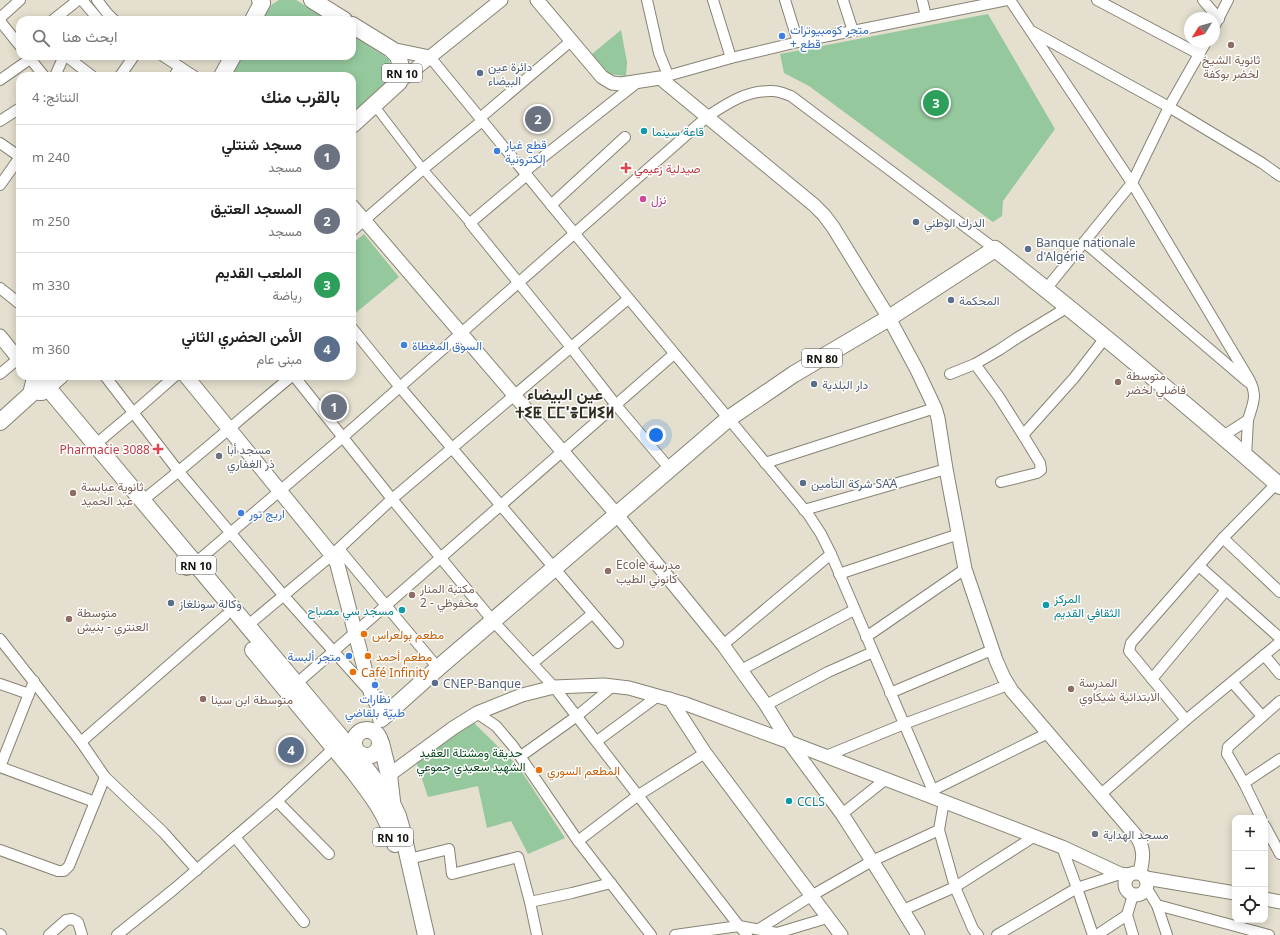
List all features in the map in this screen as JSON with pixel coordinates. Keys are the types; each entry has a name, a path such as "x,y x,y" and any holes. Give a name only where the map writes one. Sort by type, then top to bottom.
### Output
{"main road":[{"path":"312,0 338,16"},
{"path":"255,16 263,1"},
{"name":"RN 10","path":"356,27 391,49 398,56 402,70 399,82 356,121"},
{"path":"224,72 231,60"},
{"path":"994,249 1046,289 1223,436 1278,484"},
{"name":"RN 80","path":"343,744 382,717 728,419 794,374 889,318 994,249"},
{"path":"0,422 37,383 47,380"},
{"path":"189,380 279,490 335,552 336,563 340,573 354,632 371,693 382,717 380,740 380,748 374,754 359,755 343,744 372,730 380,740 389,775 392,805"},
{"name":"RN 10","path":"37,383 96,444 143,500 225,616 343,744"},
{"name":"RN 10","path":"37,383 191,566 247,626 296,684 343,744 354,772 381,809 389,826 401,867 417,935"},
{"name":"RN 10","path":"359,755 392,805 402,830 426,935"}],"street":[{"path":"0,18 20,0"},
{"path":"59,16 78,0"},
{"path":"82,0 94,16"},
{"path":"97,0 109,16"},
{"path":"399,82 501,0"},
{"path":"538,0 602,77 612,83 621,84 664,76 798,42 1007,0"},
{"path":"647,0 664,76 708,116 814,205 833,227 889,318 917,370 935,408 965,569 996,660 1008,686 1141,843 1143,860 1136,878 1141,894 1133,895 1127,891 1125,881 1136,878"},
{"path":"713,0 731,58"},
{"path":"785,0 798,42"},
{"path":"843,0 853,31"},
{"path":"922,0 926,16"},
{"path":"1010,0 1132,183 1254,387 1255,398 1248,420 1246,457"},
{"path":"1097,0 1199,54"},
{"path":"1203,0 1210,12"},
{"path":"1220,15 1228,0"},
{"path":"102,16 106,13"},
{"path":"0,21 16,41"},
{"path":"1031,31 1169,107 1262,163 1280,176"},
{"path":"356,228 571,41"},
{"path":"1046,289 1132,183 1169,107 1202,48"},
{"path":"391,49 430,57 628,299 804,510 821,534 831,554 890,693 938,796 939,830 955,887 978,935"},
{"path":"0,80 25,60"},
{"path":"31,60 41,72"},
{"path":"57,72 63,60"},
{"path":"70,60 87,72"},
{"path":"123,72 131,60"},
{"path":"169,60 188,72"},
{"path":"177,72 180,67"},
{"path":"470,223 525,174 639,81"},
{"path":"191,566 343,437 399,386 575,234 708,116 732,100 753,92 774,90 791,96 994,249"},
{"path":"374,105 423,168 470,223 670,470"},
{"path":"0,122 16,111"},
{"path":"551,205 625,137"},
{"path":"2,143 16,154"},
{"path":"0,185 16,163"},
{"path":"356,210 460,334 617,516 723,645 766,705 789,742 842,814 918,935"},
{"path":"1084,242 1254,387"},
{"path":"0,288 16,301"},
{"path":"247,626 335,552 392,499 570,346 628,299"},
{"path":"950,374 975,364 1068,308"},
{"path":"356,333 452,449 618,643"},
{"path":"0,336 16,356"},
{"path":"1023,435 1074,378 1105,338"},
{"path":"296,684 674,354"},
{"path":"0,374 16,362"},
{"path":"975,364 999,397 1040,463 1041,470 1037,473 1001,482"},
{"path":"108,380 179,472 230,533 333,652 371,693"},
{"path":"96,444 170,380"},
{"path":"143,500 179,472 228,428 288,380"},
{"path":"296,380 493,621 554,687 597,741 637,796 747,935"},
{"path":"765,463 935,408"},
{"path":"1223,436 1248,420"},
{"path":"804,510 946,469"},
{"path":"1186,720 1129,651 1130,643 1223,538 1278,484"},
{"path":"839,574 958,534"},
{"path":"1223,538 1280,592"},
{"path":"335,552 386,605 438,668"},
{"path":"723,645 831,554"},
{"path":"1199,566 1280,638"},
{"path":"866,637 965,569"},
{"path":"1152,679 1226,590"},
{"path":"741,670 854,610"},
{"path":"533,663 592,614"},
{"path":"80,742 225,616"},
{"path":"0,639 34,681 106,777 163,832 197,870"},
{"path":"1100,795 1186,720 1280,642"},
{"path":"890,693 992,650"},
{"path":"766,705 828,672 873,652"},
{"path":"1264,655 1280,674"},
{"path":"34,681 0,767 95,802"},
{"path":"1232,682 1262,716"},
{"path":"0,684 29,694"},
{"path":"389,775 453,728 477,713 522,695 554,687 604,685 629,688 664,698 789,742 886,779 938,796 1136,878 1232,893"},
{"path":"521,756 576,716 613,686"},
{"path":"826,756 904,724 1008,686"},
{"path":"597,741 664,698"},
{"path":"664,698 841,935"},
{"path":"1260,815 1244,783 1227,754 1228,747 1280,701"},
{"path":"477,713 496,726 521,756 543,792 578,841 651,935"},
{"path":"938,796 1048,733"},
{"path":"117,935 235,838 343,744"},
{"path":"578,841 637,796 705,753"},
{"path":"1244,783 1280,759"},
{"path":"0,850 58,871 64,871 69,866 106,777"},
{"path":"842,814 886,779"},
{"path":"277,801 329,854"},
{"path":"759,929 811,896 872,861 939,830"},
{"path":"1268,832 1280,854"},
{"path":"903,910 955,887 1035,836"},
{"path":"235,838 304,922"},
{"path":"1062,847 1078,888 1092,935"},
{"path":"409,859 449,849 452,874 518,857 537,935"},
{"path":"997,935 1078,888 1136,878"},
{"path":"1136,878 1157,905 1167,935"},
{"path":"530,902 611,883"},
{"path":"1133,895 1127,915 1133,935"},
{"path":"1268,900 1280,902"},
{"path":"1157,905 1247,932 1269,935"},
{"path":"1097,935 1127,915"},
{"path":"675,935 739,926 777,934 828,918"},
{"path":"49,935 66,920 72,919 78,922 82,935"}],"green space":[{"path":"279,0 296,0 322,16 261,16 264,10"},
{"path":"988,14 1055,129 1003,201 1002,216 993,222 809,86 784,73 780,54"},
{"path":"621,30 627,62 626,76 608,74 592,54"},
{"path":"356,38 389,59 392,76 383,92 356,114 356,72 231,72 238,60 356,60"},
{"path":"364,234 399,277 356,313 356,241"},
{"name":"حديقة ومشتلة العقيد الشهيد سعيدي جموعي","path":"474,723 518,766 565,838 528,854 511,821 487,828 478,786 428,797 416,761"}],"place":[{"name":"متجر كومبيوترات + قطع","path":"782,36"},
{"name":"ثانوية الشيخ لخضر بوكفة","path":"1231,45"},
{"name":"دائرة عين البيضاء","path":"480,73"},
{"name":"الملعب القديم","path":"936,103"},
{"name":"المسجد العتيق","path":"538,119"},
{"name":"قاعة سينما","path":"644,131"},
{"name":"قطع غيار إلكترونية","path":"497,151"},
{"name":"صيدلية زعيمي","path":"626,168"},
{"name":"نزل","path":"643,199"},
{"name":"الدرك الوطني","path":"916,222"},
{"name":"Banque nationale d'Algérie","path":"1028,249"},
{"name":"المحكمة","path":"951,300"},
{"name":"السوق المغطاة","path":"404,345"},
{"name":"متوسطة فاضلي لخضر","path":"1118,382"},
{"name":"دار البلدية","path":"814,384"},
{"name":"مسجد شنتلي","path":"334,407"},
{"name":"Pharmacie 3088","path":"158,449"},
{"name":"مسجد أبا ذر الغفاري","path":"219,456"},
{"name":"شركة التأمين SAA","path":"803,483"},
{"name":"ثانوية عبابسة عبد الحميد","path":"73,493"},
{"name":"اريج تور","path":"241,513"},
{"name":"Ecole مدرسة كانوني الطيب","path":"608,571"},
{"name":"مكتبة المنار 2 - محفوظي","path":"412,595"},
{"name":"وكالة سونلغاز","path":"171,603"},
{"name":"المركز الثقافي القديم","path":"1046,605"},
{"name":"مسجد سي مصباح","path":"402,610"},
{"name":"متوسطة العنتري - بنيش","path":"69,619"},
{"name":"مطعم بولعراس","path":"364,634"},
{"name":"متجر ألبسة","path":"349,656"},
{"name":"مطعم أحمد","path":"368,656"},
{"name":"Café Infinity","path":"353,672"},
{"name":"CNEP-Banque","path":"435,683"},
{"name":"نظّارات طبيّة بلقاضي","path":"375,685"},
{"name":"المدرسة الابتدائية شيكاوي","path":"1071,689"},
{"name":"متوسطة ابن سينا","path":"203,699"},
{"name":"الأمن الحضري الثاني","path":"291,750"},
{"name":"المطعم السوري","path":"539,770"},
{"name":"CCLS","path":"789,801"},
{"name":"مسجد الهداية","path":"1095,834"}],"district":[{"name":"عين البيضاء ⵜⵉⵟ ⵎⵎ'ⴻⵎⵍⵉⵍ","path":"565,403"}]}
